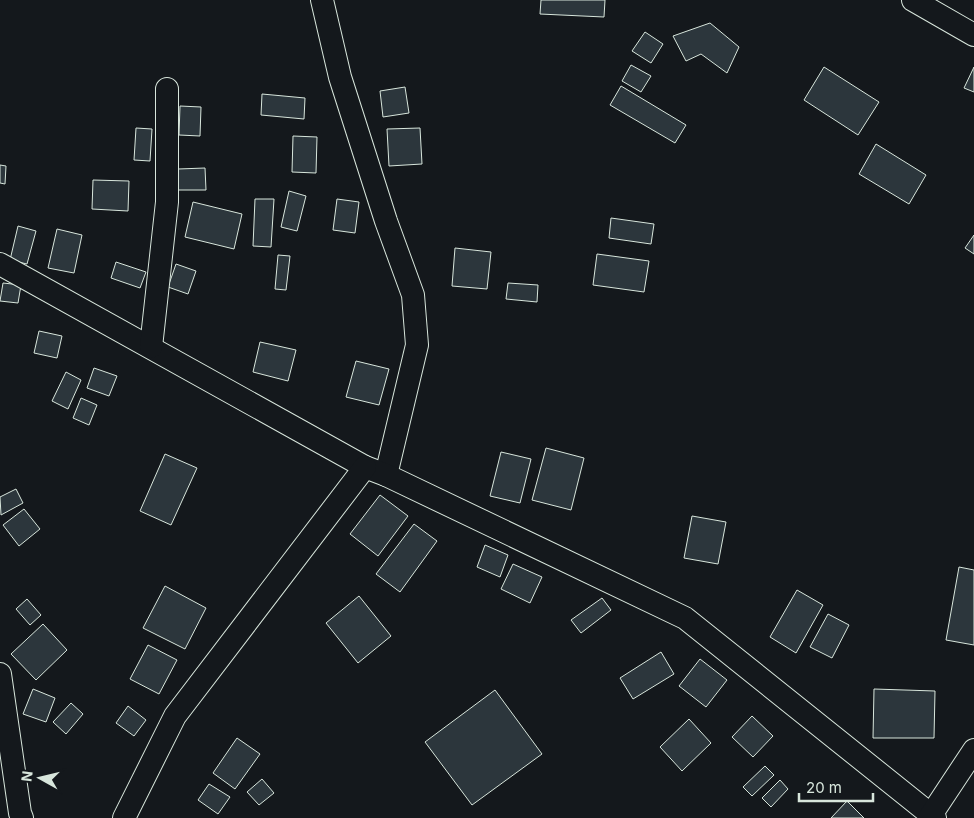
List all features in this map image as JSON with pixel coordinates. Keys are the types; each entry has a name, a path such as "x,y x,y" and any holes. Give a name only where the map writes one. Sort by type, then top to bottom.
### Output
{"street":[{"path":"322,0 340,77 386,222 412,296 417,345 386,475"},
{"path":"913,0 974,35"},
{"path":"151,347 167,202 167,89"},
{"path":"0,264 365,467 386,475 685,618 932,817 974,750"},
{"path":"124,818 175,716 365,467"},
{"path":"0,674 22,818"}],"building":[{"path":"541,0 605,0 604,17 540,14"},
{"path":"710,23 739,47 727,73 701,54 686,61 673,36"},
{"path":"645,32 663,44 651,63 632,51"},
{"path":"631,65 651,76 641,92 622,81"},
{"path":"824,67 879,102 858,135 804,100"},
{"path":"974,67 974,92 964,88"},
{"path":"621,86 686,125 675,143 610,105"},
{"path":"405,87 409,113 383,117 380,91"},
{"path":"262,94 305,98 304,119 261,115"},
{"path":"180,106 201,107 200,136 179,135"},
{"path":"136,128 152,129 150,161 134,160"},
{"path":"420,128 422,164 389,166 387,129"},
{"path":"293,136 317,137 316,173 292,172"},
{"path":"876,144 926,175 909,204 859,174"},
{"path":"0,165 6,166 5,184 0,183"},
{"path":"205,168 206,190 178,190 178,169"},
{"path":"93,180 129,181 128,211 92,209"},
{"path":"289,191 306,196 297,231 281,227"},
{"path":"255,199 274,199 271,247 253,246"},
{"path":"337,199 359,202 355,233 333,230"},
{"path":"193,202 242,214 234,249 185,237"},
{"path":"611,218 654,224 651,244 609,238"},
{"path":"18,226 36,231 27,264 10,260"},
{"path":"57,229 82,235 74,273 48,268"},
{"path":"974,235 974,254 965,248"},
{"path":"455,248 491,252 487,289 452,286"},
{"path":"597,254 649,261 644,292 593,285"},
{"path":"278,255 290,256 286,290 275,289"},
{"path":"116,262 146,272 140,288 111,278"},
{"path":"176,264 196,271 188,294 168,287"},
{"path":"3,283 21,285 18,303 0,301"},
{"path":"508,283 538,285 537,302 506,299"},
{"path":"39,331 62,336 57,358 34,353"},
{"path":"260,342 296,350 288,381 253,372"},
{"path":"356,361 389,369 379,405 346,397"},
{"path":"94,368 117,376 109,396 87,388"},
{"path":"66,372 81,380 68,409 52,401"},
{"path":"81,398 97,405 89,425 73,418"},
{"path":"546,448 584,458 571,510 532,500"},
{"path":"501,452 531,459 520,503 490,496"},
{"path":"165,454 197,468 171,525 140,511"},
{"path":"16,489 23,503 1,515 0,497"},
{"path":"380,495 408,516 378,556 350,534"},
{"path":"24,509 40,529 19,546 3,525"},
{"path":"692,516 726,522 718,564 684,558"},
{"path":"414,524 437,541 400,592 376,574"},
{"path":"485,545 508,555 500,577 477,567"},
{"path":"513,564 542,577 530,603 501,589"},
{"path":"959,567 974,570 974,645 946,640"},
{"path":"165,586 206,608 185,649 143,628"},
{"path":"797,590 823,605 796,653 770,637"},
{"path":"359,596 391,636 358,663 326,623"},
{"path":"602,598 611,610 581,633 571,620"},
{"path":"27,599 41,615 30,625 16,609"},
{"path":"828,614 849,625 832,658 810,647"},
{"path":"43,624 67,650 36,680 11,654"},
{"path":"148,645 177,660 159,694 130,679"},
{"path":"661,652 674,674 633,699 620,678"},
{"path":"700,659 727,680 706,707 679,686"},
{"path":"33,689 55,698 46,722 23,714"},
{"path":"874,689 935,691 934,738 873,738"},
{"path":"495,690 542,754 472,805 425,742"},
{"path":"71,703 83,714 66,734 53,722"},
{"path":"128,706 146,720 134,736 116,723"},
{"path":"752,716 773,736 753,757 732,737"},
{"path":"689,719 711,743 682,771 660,747"},
{"path":"237,738 260,754 235,789 213,773"},
{"path":"765,766 774,775 752,796 743,787"},
{"path":"262,779 274,793 259,805 247,792"},
{"path":"780,780 788,789 771,807 762,798"},
{"path":"209,784 230,797 218,814 198,800"},
{"path":"847,801 864,818 831,818"}]}
